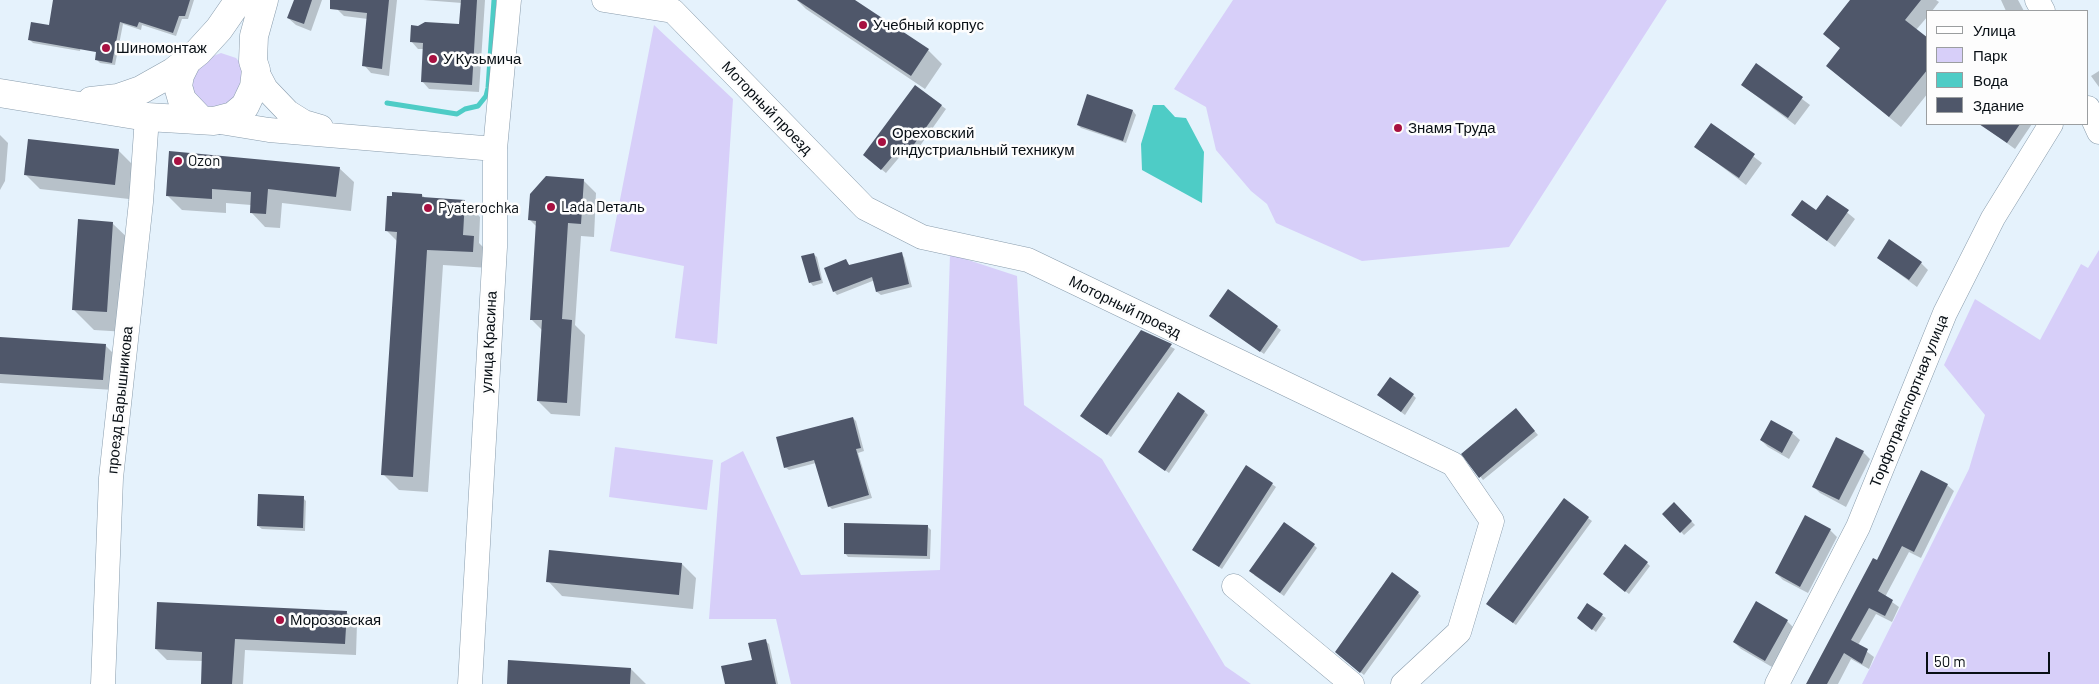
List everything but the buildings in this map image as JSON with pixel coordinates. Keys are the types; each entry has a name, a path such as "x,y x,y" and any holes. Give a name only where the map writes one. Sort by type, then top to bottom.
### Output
{"main road":[{"path":"207,120 182,100 179,80 192,57 219,29 239,0"},
{"path":"0,93 147,117 207,120 233,116 245,106 254,87 254,36 264,0"},
{"path":"67,103 118,98 162,79 212,44 224,42 236,45 246,51 255,65"}],"street":[{"name":"улица Красина","path":"470,684 496,232 495,149 509,0"},
{"name":"Моторный проезд","path":"604,0 673,11 865,208 922,237 1028,260 1452,464 1492,521 1459,632 1403,684"},
{"path":"255,65 266,89 288,112 304,122 347,135"},
{"path":"2089,110 2099,132"},
{"name":"проезд Барышникова","path":"103,684 112,478 141,202 147,117"},
{"path":"207,120 269,130 347,135 384,141 495,149"},
{"name":"Торфотранспортная улица","path":"1777,684 1858,527 1945,312 1993,218 2050,125"},
{"path":"1234,586 1352,684"}],"green space":[{"name":"Знамя Труда","path":"1233,0 1667,0 1509,247 1362,261 1276,223 1267,204 1251,191 1216,150 1206,107 1174,89"},
{"path":"654,25 733,99 717,344 675,338 684,266 610,251"},
{"path":"221,53 236,58 242,65 244,77 242,88 229,106 209,109 193,97 191,78 208,58"},
{"path":"2099,250 2099,684 1862,684 1969,469 1985,415 1944,365 1975,299 2040,340 2081,264 2088,268"},
{"path":"950,254 1017,276 1024,405 1102,459 1225,666 1251,684 791,684 776,619 709,619 721,463 743,451 801,575 940,570"},
{"path":"615,447 713,460 707,510 609,497"}],"water":[{"path":"1153,105 1164,105 1175,117 1186,118 1204,152 1202,203 1142,170 1141,144"}],"waterway":[{"path":"387,103 457,114 465,109 478,106 486,96 488,88 494,0"}],"place":[{"name":"Учебный корпус","path":"863,25"},
{"name":"Шиномонтаж","path":"106,48"},
{"name":"У Кузьмича","path":"433,59"},
{"name":"Знамя Труда","path":"1398,128"},
{"name":"Ореховский индустриальный техникум","path":"882,142"},
{"name":"Ozon","path":"178,161"},
{"name":"Lada Dеталь","path":"551,207"},
{"name":"Pyaterochka","path":"428,208"},
{"name":"Морозовская","path":"280,620"}]}
